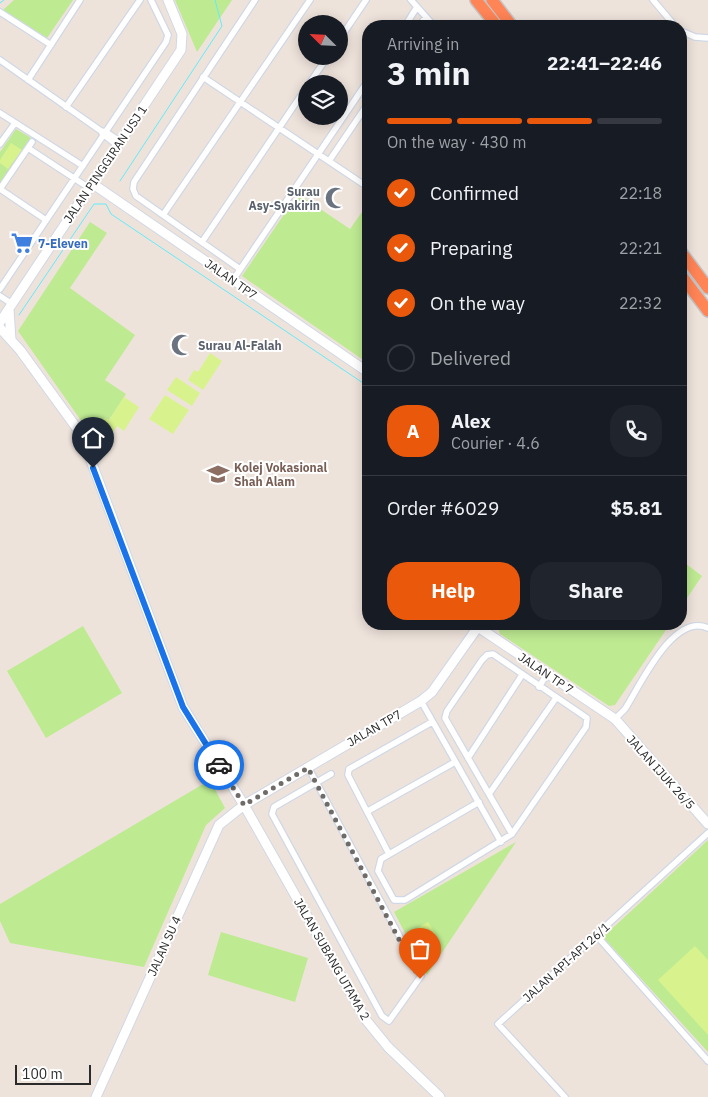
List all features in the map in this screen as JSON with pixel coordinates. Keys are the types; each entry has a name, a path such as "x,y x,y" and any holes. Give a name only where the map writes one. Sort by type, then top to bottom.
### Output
{"highway":[{"path":"476,0 492,20"},
{"path":"492,0 508,20"},
{"path":"687,257 693,268"},
{"path":"687,260 708,288"},
{"path":"687,283 708,312"}],"street":[{"path":"28,80 80,0"},
{"path":"66,107 140,0"},
{"path":"0,289 103,133 166,42 168,35 151,0"},
{"name":"JALAN PINGGIRAN USJ 1","path":"0,322 181,50 182,34 168,0"},
{"path":"240,268 136,196 133,189 134,182 254,0"},
{"path":"163,215 310,0"},
{"path":"348,27 366,0"},
{"path":"411,0 429,20"},
{"path":"653,0 670,20"},
{"path":"409,20 417,7"},
{"path":"0,12 51,45"},
{"path":"687,34 695,37 708,38"},
{"path":"0,60 119,144"},
{"path":"203,78 362,183"},
{"path":"233,280 362,89"},
{"path":"202,242 298,100"},
{"path":"329,161 362,112"},
{"path":"0,113 83,166"},
{"path":"0,144 15,123"},
{"path":"32,142 0,189 46,220"},
{"path":"28,148 91,186"},
{"name":"JALAN TP7","path":"91,186 233,280 362,369"},
{"path":"0,296 7,309 11,340"},
{"name":"JALAN SUBANG UTAMA 2","path":"0,328 81,434 183,707 244,805 366,1020 388,1047 440,1097"},
{"path":"687,627 702,626 708,628"},
{"name":"JALAN TP7","path":"244,805 421,701 432,692 475,630"},
{"name":"JALAN TP 7","path":"486,630 547,674 615,719"},
{"path":"615,719 625,709 672,637 682,630"},
{"path":"479,802 380,859 378,871 394,900 405,900 502,842 512,834 586,727 586,718 493,654 487,655 482,660 447,711 445,718 512,834"},
{"path":"539,687 547,674"},
{"path":"468,758 522,675"},
{"path":"489,794 556,698"},
{"path":"421,701 502,842"},
{"name":"JALAN IJUK 26/5","path":"615,719 708,824"},
{"path":"390,854 348,775 349,769 432,722"},
{"path":"368,811 455,762"},
{"path":"308,768 316,782 421,976 392,1019 387,1020 382,1016 272,814 274,807 316,782 331,774"},
{"name":"JALAN SU 4","path":"96,1097 215,832 225,818 244,805"},
{"name":"JALAN API-API 26/1","path":"565,1097 498,1024 708,834"},
{"path":"596,935 708,1061"}],"green space":[{"path":"14,0 73,0 47,38 3,10"},
{"path":"175,0 232,0 197,52"},
{"path":"16,129 31,138 0,185 0,152"},
{"path":"11,143 22,150 8,169 0,163 0,160"},
{"path":"298,194 350,229 362,212 362,359 242,276"},
{"path":"90,222 107,233 70,288 135,335 105,380 126,394 109,420 105,418 95,434 87,429 18,331"},
{"path":"210,353 222,361 203,390 188,380 194,370 198,372"},
{"path":"176,377 200,393 192,406 167,390"},
{"path":"165,395 189,410 173,434 149,419"},
{"path":"124,397 139,407 124,431 117,426 107,441 95,434 105,418 109,420"},
{"path":"687,565 702,576 687,598"},
{"path":"83,626 122,693 46,738 7,671"},
{"path":"499,630 666,630 615,705 609,706 500,634"},
{"path":"210,780 225,808 206,825 144,967 10,943 0,921 0,904"},
{"path":"708,840 708,1052 603,937"},
{"path":"516,842 427,975 394,912"},
{"path":"428,922 438,938 424,947 414,930"},
{"path":"221,932 308,958 295,1002 208,975"},
{"path":"695,946 708,960 708,1035 658,980"}],"waterway":[{"path":"0,3 4,0"},
{"path":"120,181 222,26 215,0"},
{"path":"19,315 94,204 106,204 111,214 362,382"}],"way so far":[{"path":"219,765 244,805 308,768 421,976 420,979"}],"place":[{"name":"Surau Asy-Syakirin","path":"336,198"},
{"name":"7-Eleven","path":"22,243"},
{"name":"Surau Al-Falah","path":"182,345"},
{"name":"Kolej Vokasional Shah Alam","path":"218,474"}],"route":[{"path":"93,468 176,692 183,707 219,765"}]}
